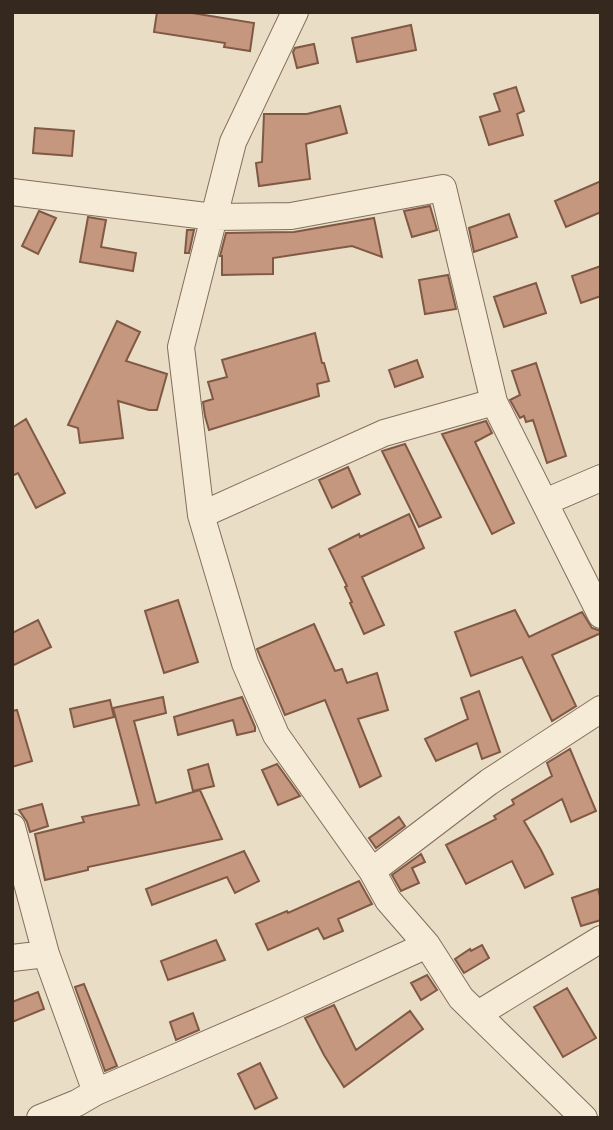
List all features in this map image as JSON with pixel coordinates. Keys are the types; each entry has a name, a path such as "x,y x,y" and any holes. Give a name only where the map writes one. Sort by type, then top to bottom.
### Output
{"street":[{"path":"295,12 233,142 181,347 201,515 246,663 276,734 372,871 387,900 427,945 461,998 584,1118"},
{"path":"12,192 214,217 291,216 443,188 494,402 601,615"},
{"path":"201,515 384,433 494,402"},
{"path":"545,502 601,478"},
{"path":"372,871 489,782 601,709"},
{"path":"12,827 46,954 96,1092"},
{"path":"478,1014 601,939"},
{"path":"40,1118 427,945"},
{"path":"12,958 46,954"}],"building":[{"path":"157,12 186,12 254,23 250,51 224,47 225,43 154,32"},
{"path":"411,25 416,50 357,62 352,38"},
{"path":"314,44 318,63 297,68 293,52 295,48"},
{"path":"516,87 524,111 517,114 523,135 489,145 480,117 500,111 494,94"},
{"path":"340,106 347,133 306,144 310,179 259,186 256,163 262,162 264,114 307,114"},
{"path":"35,128 74,131 72,156 33,153"},
{"path":"601,181 601,212 566,227 555,201"},
{"path":"430,206 437,230 412,237 404,211"},
{"path":"39,211 56,218 38,254 22,246"},
{"path":"509,214 517,237 474,252 469,228"},
{"path":"88,217 106,220 101,247 136,253 133,271 80,262"},
{"path":"374,218 382,257 352,246 273,258 273,274 222,275 220,256 226,233 294,232"},
{"path":"187,230 194,230 189,253 185,253"},
{"path":"601,266 601,296 581,303 572,276"},
{"path":"448,275 456,309 425,314 419,280"},
{"path":"536,283 546,313 504,327 494,297"},
{"path":"117,321 140,332 126,361 167,374 157,410 118,401 123,438 80,443 78,428 68,425"},
{"path":"315,333 329,381 317,384 319,396 209,430 203,402 213,399 208,382 227,377 222,360"},
{"path":"417,360 423,377 395,387 389,370"},
{"path":"536,363 566,456 547,463 533,420 526,422 524,416 520,418 510,400 520,395 512,371"},
{"path":"26,419 65,493 36,508 18,473 12,476 12,428"},
{"path":"486,421 492,433 475,442 514,523 492,534 442,434"},
{"path":"405,444 441,517 419,527 382,451"},
{"path":"348,467 360,494 332,508 319,480"},
{"path":"409,514 424,548 362,577 384,625 364,634 350,603 352,602 345,587 347,586 329,549"},
{"path":"178,600 198,662 164,673 145,611"},
{"path":"515,610 529,637 582,612 592,628 601,631 552,655 576,706 552,721 522,657 471,676 455,632"},
{"path":"38,620 51,647 12,666 12,633"},
{"path":"314,624 335,671 342,669 347,683 377,673 388,710 358,719 381,776 360,787 325,700 285,715 257,649"},
{"path":"479,691 500,752 482,759 477,743 436,761 425,739 468,719 461,698"},
{"path":"163,697 166,713 134,721 156,803 200,790 222,839 88,867 88,870 45,880 35,834 84,822 82,817 139,805 113,708"},
{"path":"242,697 255,731 237,735 233,720 178,735 174,717"},
{"path":"110,700 114,717 74,727 70,709"},
{"path":"17,710 32,761 12,767 12,711"},
{"path":"570,749 596,811 571,822 562,799 524,821 553,874 525,888 512,861 466,884 446,845 496,819 494,816 514,804 512,800 552,776 547,763"},
{"path":"208,764 214,786 193,791 188,770"},
{"path":"277,764 300,796 278,805 262,770"},
{"path":"42,804 48,826 30,832 19,810"},
{"path":"399,817 405,826 376,848 369,838"},
{"path":"244,851 259,881 235,893 227,877 152,905 146,889"},
{"path":"421,854 425,862 412,868 419,883 401,891 392,875"},
{"path":"359,881 372,904 338,919 343,931 324,939 318,928 268,950 256,924 287,911 288,913"},
{"path":"598,889 601,920 581,926 572,898"},
{"path":"216,940 225,960 168,980 161,961"},
{"path":"482,945 489,958 464,973 455,959"},
{"path":"427,975 437,990 421,1000 411,983"},
{"path":"84,984 117,1066 105,1071 75,987"},
{"path":"567,988 596,1038 563,1057 534,1007"},
{"path":"38,992 44,1009 12,1022 12,1002"},
{"path":"334,1005 356,1050 410,1011 423,1029 344,1087 305,1018"},
{"path":"193,1013 199,1030 176,1040 170,1022"},
{"path":"260,1063 277,1098 255,1109 238,1074"}]}
